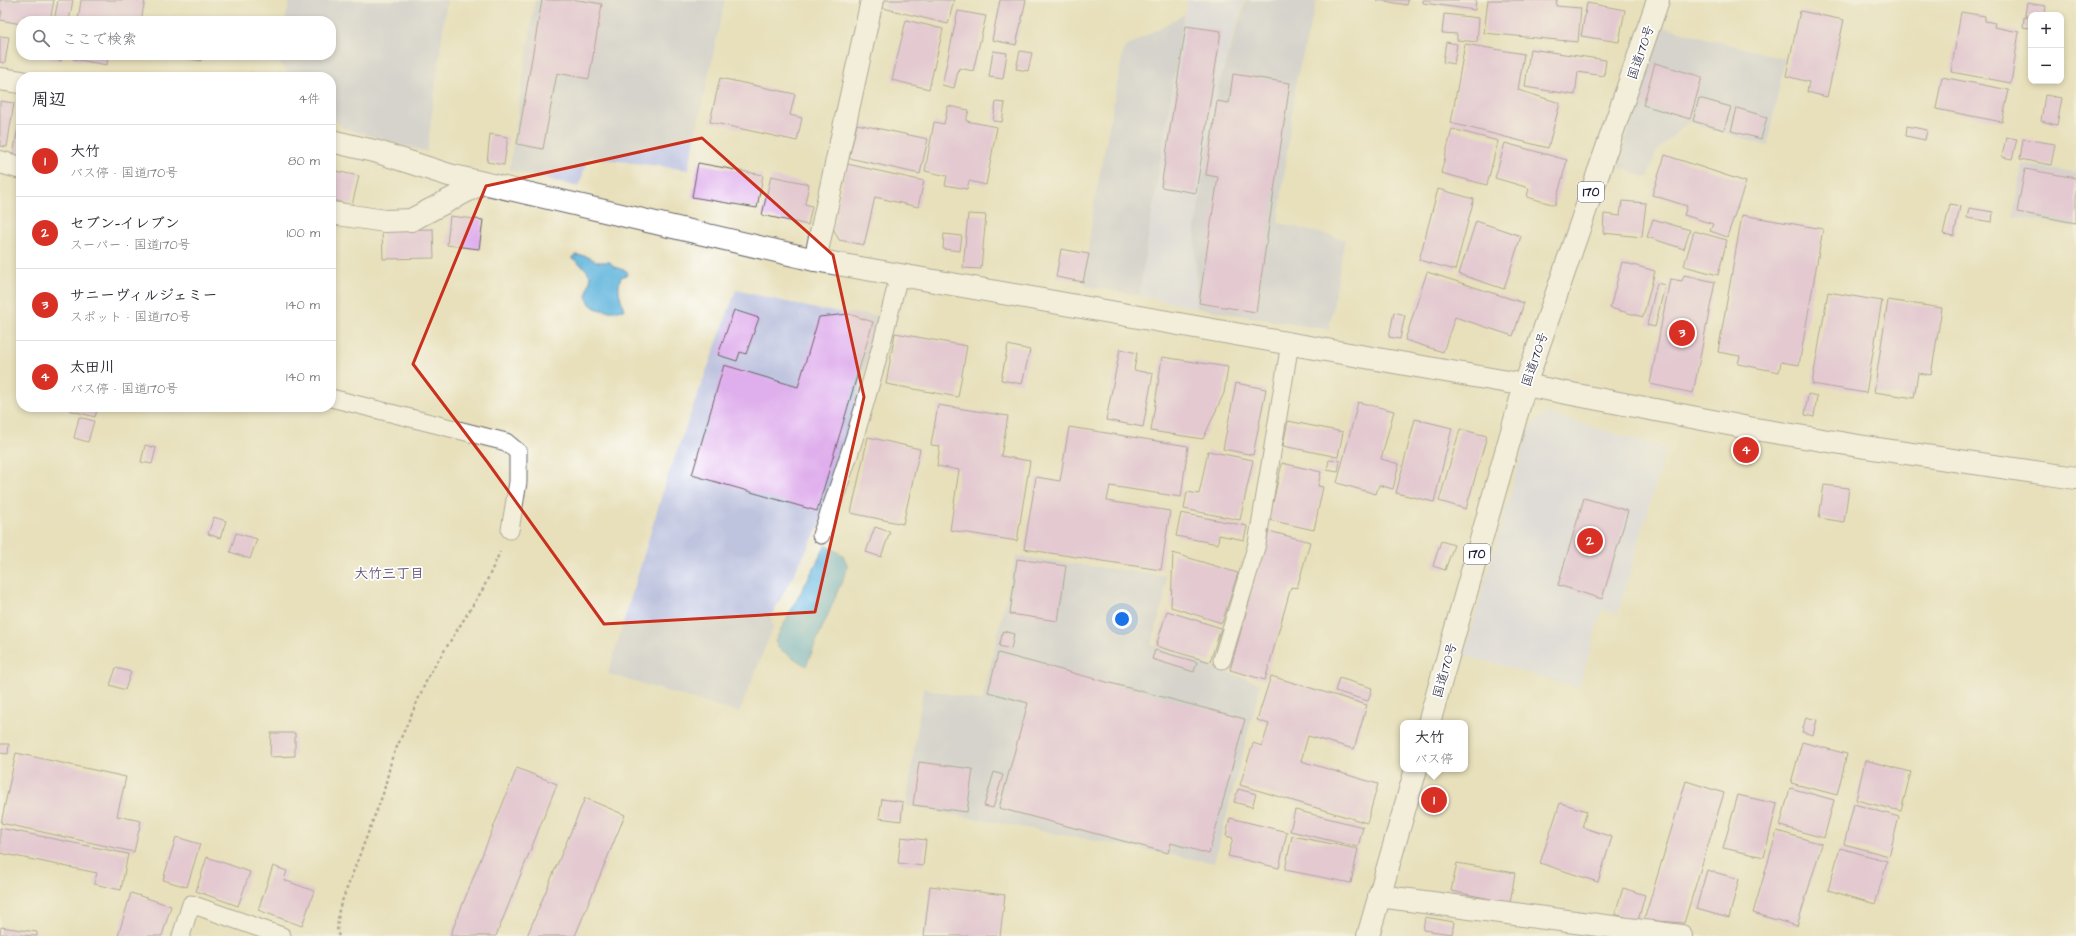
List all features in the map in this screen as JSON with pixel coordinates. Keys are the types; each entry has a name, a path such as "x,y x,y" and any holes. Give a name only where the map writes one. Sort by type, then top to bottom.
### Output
{"main road":[{"path":"815,260 872,0"},
{"name":"国道170号","path":"1430,720 1525,385 1658,0"},
{"path":"0,79 16,81"},
{"path":"336,142 378,152 449,175 815,260 1525,385 1749,428 1865,447 2076,478"},
{"path":"0,162 16,167"},
{"path":"336,214 385,222 411,220 482,182"},
{"path":"1368,936 1415,772"},
{"path":"1379,896 1681,936"}],"lane":[{"path":"821,535 846,467 883,343 899,275"},
{"path":"1222,660 1257,544 1290,343"},
{"path":"336,399 506,442 518,452 518,482 510,530"},
{"path":"181,936 191,904 282,936"}],"path":[{"path":"339,936 337,932 339,909 383,794 392,758 429,675 483,589 510,530"}],"highlighted area":[{"path":"702,138 833,255 864,397 815,612 604,624 488,463 413,364 486,186"}],"shaded area":[{"path":"290,0 447,0 427,152 343,128 336,121 336,72 288,72 277,61 336,60 336,16 286,16"},
{"path":"535,0 725,0 688,170 588,157 579,187 509,170"},
{"path":"1187,0 1244,0 1218,87 1195,228 1196,308 1139,296"},
{"path":"1246,0 1317,0 1297,77 1278,223 1345,239 1329,330 1196,308 1195,228 1218,87"},
{"path":"1184,14 1139,295 1084,286 1093,209 1124,48"},
{"path":"1661,26 1785,59 1767,146 1688,122 1657,151 1648,178 1617,167"},
{"path":"2022,164 2076,173 2076,227 2013,216"},
{"path":"736,290 820,310 879,316 837,471 820,525 771,617 773,628 739,713 608,674 666,481"},
{"path":"1545,413 1666,448 1618,614 1602,609 1579,688 1464,655 1529,428"},
{"path":"1016,556 1166,576 1164,600 1151,645 1261,684 1214,863 906,806 923,688 982,701"}],"water":[{"path":"576,255 586,256 598,262 610,262 614,267 627,271 627,275 621,277 619,286 624,310 601,310 596,308 588,301 587,295 591,277 585,268 572,258"},
{"path":"826,545 843,555 848,567 806,666 778,648 775,641"}],"building":[{"path":"0,0 54,0 51,16 16,16 16,23 0,20 2,11 0,11"},
{"path":"58,0 73,0 70,16 55,16"},
{"path":"81,0 145,0 142,16 79,16"},
{"path":"542,0 578,0 602,4 589,79 557,73 543,149 517,144"},
{"path":"885,0 954,0 948,24 883,8"},
{"path":"1000,0 1026,0 1016,45 992,40"},
{"path":"1377,0 1408,0 1407,5"},
{"path":"1423,0 1476,0 1475,10 1423,3"},
{"path":"1488,0 1557,0 1556,6 1581,8 1578,42 1484,33"},
{"path":"1587,3 1625,10 1619,42 1581,36"},
{"path":"2027,3 2046,6 2045,12 2028,12 2028,15 2025,15"},
{"path":"958,11 986,16 973,71 959,68 954,88 942,85"},
{"path":"1800,11 1844,20 1827,97 1807,92 1809,82 1786,76"},
{"path":"1961,12 1985,16 1985,21 1995,23 1994,27 2019,32 2011,83 1951,72"},
{"path":"1444,14 1479,18 1477,42 1457,40 1457,34 1442,33"},
{"path":"2024,17 2028,18 2028,28 2023,27"},
{"path":"906,20 943,29 929,89 892,80"},
{"path":"1186,26 1221,31 1196,193 1161,187"},
{"path":"0,36 9,37 5,63 0,62"},
{"path":"1446,42 1457,44 1454,64 1443,62"},
{"path":"1465,44 1524,54 1518,90 1560,103 1548,148 1451,123"},
{"path":"1530,49 1606,60 1604,76 1578,72 1575,95 1525,87"},
{"path":"993,51 1007,53 1003,79 989,77"},
{"path":"1020,51 1032,53 1028,71 1016,69"},
{"path":"79,60 108,60 107,65"},
{"path":"1655,63 1702,77 1690,119 1643,105"},
{"path":"1233,74 1290,83 1256,312 1199,303 1218,177 1206,175 1217,101 1229,103"},
{"path":"1942,77 2009,90 2002,122 1936,109"},
{"path":"720,78 795,94 790,115 802,118 797,141 710,122"},
{"path":"2045,95 2062,98 2057,125 2041,121"},
{"path":"1699,98 1731,107 1724,130 1693,121"},
{"path":"0,101 14,103 7,147 0,146"},
{"path":"996,102 1005,103 1002,122 993,121"},
{"path":"948,106 969,110 966,121 997,127 986,185 969,181 967,189 945,185 947,176 925,171 934,122 944,124"},
{"path":"1737,108 1767,117 1761,139 1731,131"},
{"path":"857,124 928,139 920,174 849,158"},
{"path":"1907,126 1927,130 1925,140 1906,136"},
{"path":"1452,129 1498,141 1487,185 1441,173"},
{"path":"490,134 508,137 504,165 487,162"},
{"path":"2006,137 2017,139 2012,159 2002,157"},
{"path":"16,138 16,155 13,155"},
{"path":"2023,139 2055,144 2051,165 2020,159"},
{"path":"1505,143 1567,160 1555,205 1527,197 1529,188 1495,178"},
{"path":"1665,155 1746,182 1727,237 1710,231 1713,224 1684,215 1687,206 1652,195"},
{"path":"698,163 763,175 757,208 692,197"},
{"path":"847,164 924,181 918,207 875,197 864,245 839,240 833,228"},
{"path":"2025,169 2076,178 2076,223 2017,212"},
{"path":"336,171 359,176 352,205 336,201"},
{"path":"771,176 809,184 805,204 812,206 808,225 762,215"},
{"path":"1438,189 1474,199 1455,270 1419,260"},
{"path":"1622,201 1646,203 1642,237 1603,233 1604,214 1620,216"},
{"path":"1950,204 1960,206 1954,236 1943,234"},
{"path":"1969,208 1993,212 1992,222 1967,218"},
{"path":"968,214 986,215 981,269 963,268"},
{"path":"1742,215 1823,229 1799,365 1781,362 1779,372 1738,364 1740,356 1718,352"},
{"path":"450,216 483,220 479,249 447,245"},
{"path":"1653,219 1690,230 1684,249 1647,237"},
{"path":"1476,221 1521,236 1504,289 1459,274"},
{"path":"433,229 434,258 383,259 382,230"},
{"path":"1694,231 1727,240 1718,275 1684,266"},
{"path":"944,234 962,236 960,251 943,249"},
{"path":"1061,249 1089,254 1083,282 1056,277"},
{"path":"1622,262 1655,271 1643,317 1610,308"},
{"path":"1427,272 1524,303 1513,336 1455,317 1443,352 1405,340"},
{"path":"1684,275 1715,282 1693,393 1650,384 1670,279 1682,281"},
{"path":"1657,283 1665,285 1655,327 1647,325"},
{"path":"1828,292 1882,301 1866,393 1812,384"},
{"path":"1888,300 1942,308 1931,375 1918,373 1914,398 1874,392"},
{"path":"734,310 759,318 746,354 740,352 737,361 718,355"},
{"path":"1394,312 1405,315 1400,339 1389,337"},
{"path":"849,314 873,322 817,511 692,475 724,365 798,387 819,317"},
{"path":"895,333 967,346 958,397 886,384"},
{"path":"1008,345 1030,350 1022,384 1001,380"},
{"path":"1120,349 1137,353 1134,370 1153,374 1143,427 1106,420"},
{"path":"1162,357 1228,367 1224,393 1203,439 1151,431"},
{"path":"1236,383 1266,389 1253,455 1223,449"},
{"path":"1808,394 1817,396 1814,417 1805,415"},
{"path":"1358,402 1394,411 1381,459 1399,464 1393,489 1379,485 1376,494 1337,483"},
{"path":"938,405 1008,416 1001,456 1030,461 1017,541 950,530 959,470 937,466 940,446 931,445"},
{"path":"76,412 96,412 95,417"},
{"path":"79,417 94,421 88,442 74,438"},
{"path":"1415,419 1452,428 1434,502 1396,493"},
{"path":"1288,421 1343,432 1338,457 1283,446"},
{"path":"1069,427 1188,446 1181,497 1110,486 1107,501 1170,511 1161,570 1024,549 1036,477 1060,481"},
{"path":"1460,429 1487,436 1466,509 1439,501"},
{"path":"868,437 920,449 903,524 851,513"},
{"path":"145,445 156,448 152,464 141,462"},
{"path":"1208,451 1253,460 1240,520 1184,509 1187,492 1199,494"},
{"path":"1329,460 1340,461 1338,472 1327,470"},
{"path":"1282,463 1321,472 1318,486 1323,487 1314,530 1269,520"},
{"path":"1824,485 1849,488 1844,522 1819,518"},
{"path":"1584,498 1628,511 1602,599 1558,585"},
{"path":"1181,513 1247,526 1244,540 1219,535 1218,544 1176,536"},
{"path":"214,517 226,521 220,538 208,534"},
{"path":"875,527 890,532 881,557 866,552"},
{"path":"1269,531 1310,542 1297,588 1291,587 1265,680 1230,670"},
{"path":"236,533 257,539 250,559 230,552"},
{"path":"1441,541 1454,545 1445,570 1433,566"},
{"path":"1173,553 1238,573 1222,623 1171,607"},
{"path":"1017,559 1066,566 1058,621 1010,614"},
{"path":"1167,611 1221,628 1210,662 1156,646"},
{"path":"1003,631 1014,634 1011,649 999,646"},
{"path":"1155,650 1197,662 1194,672 1152,659"},
{"path":"998,653 1245,719 1209,854 1171,843 1168,853 999,808 1028,703 988,692"},
{"path":"116,668 131,672 125,690 110,685"},
{"path":"1271,676 1367,705 1354,749 1308,736 1301,761 1378,784 1367,823 1240,785 1253,743 1262,746 1269,724 1257,720"},
{"path":"1339,678 1372,688 1368,701 1335,691"},
{"path":"1806,717 1817,720 1813,735 1802,732"},
{"path":"271,733 295,733 295,756 270,757"},
{"path":"1802,742 1847,754 1837,795 1791,783"},
{"path":"0,744 9,744 8,754 0,753"},
{"path":"16,753 126,777 117,816 141,821 134,852 1,823"},
{"path":"1865,760 1911,772 1901,811 1856,800"},
{"path":"919,762 973,769 967,812 913,805"},
{"path":"517,768 557,784 496,936 450,936"},
{"path":"994,772 1003,775 993,808 984,806"},
{"path":"1686,781 1724,793 1684,923 1644,920"},
{"path":"1790,788 1834,800 1824,838 1780,826"},
{"path":"1238,789 1256,794 1252,807 1234,802"},
{"path":"1738,795 1777,804 1764,857 1723,848"},
{"path":"585,798 625,815 575,936 527,936"},
{"path":"882,799 903,802 901,821 879,818"},
{"path":"1560,803 1587,811 1582,827 1612,837 1598,882 1540,863"},
{"path":"1854,804 1899,817 1889,856 1844,844"},
{"path":"1295,810 1363,827 1358,847 1290,831"},
{"path":"1230,818 1287,832 1279,868 1228,856 1233,838 1226,836"},
{"path":"0,828 128,854 121,890 94,884 97,873 0,853"},
{"path":"1777,831 1822,844 1797,926 1753,913"},
{"path":"1292,836 1358,849 1351,883 1285,870"},
{"path":"176,837 200,844 187,887 163,880"},
{"path":"901,837 926,840 923,866 898,863"},
{"path":"1840,848 1887,861 1875,904 1828,890"},
{"path":"207,857 250,872 238,906 196,891"},
{"path":"1457,863 1515,873 1510,903 1451,891"},
{"path":"273,866 287,871 284,880 314,891 302,926 258,910"},
{"path":"1707,870 1739,879 1729,918 1696,909"},
{"path":"930,886 1005,895 1000,936 924,936"},
{"path":"1623,888 1645,895 1638,921 1615,914"},
{"path":"131,893 171,906 162,936 118,936"},
{"path":"1425,917 1454,922 1452,934 1423,930"},
{"path":"1,927 37,932 37,936 0,934"}],"place":[{"name":"サニーヴィルジェミー","path":"1682,333"},
{"name":"太田川","path":"1746,450"},
{"name":"セブン-イレブン","path":"1590,541"},
{"name":"大竹","path":"1434,800"}],"district":[{"name":"大竹三丁目","path":"389,573"}]}
